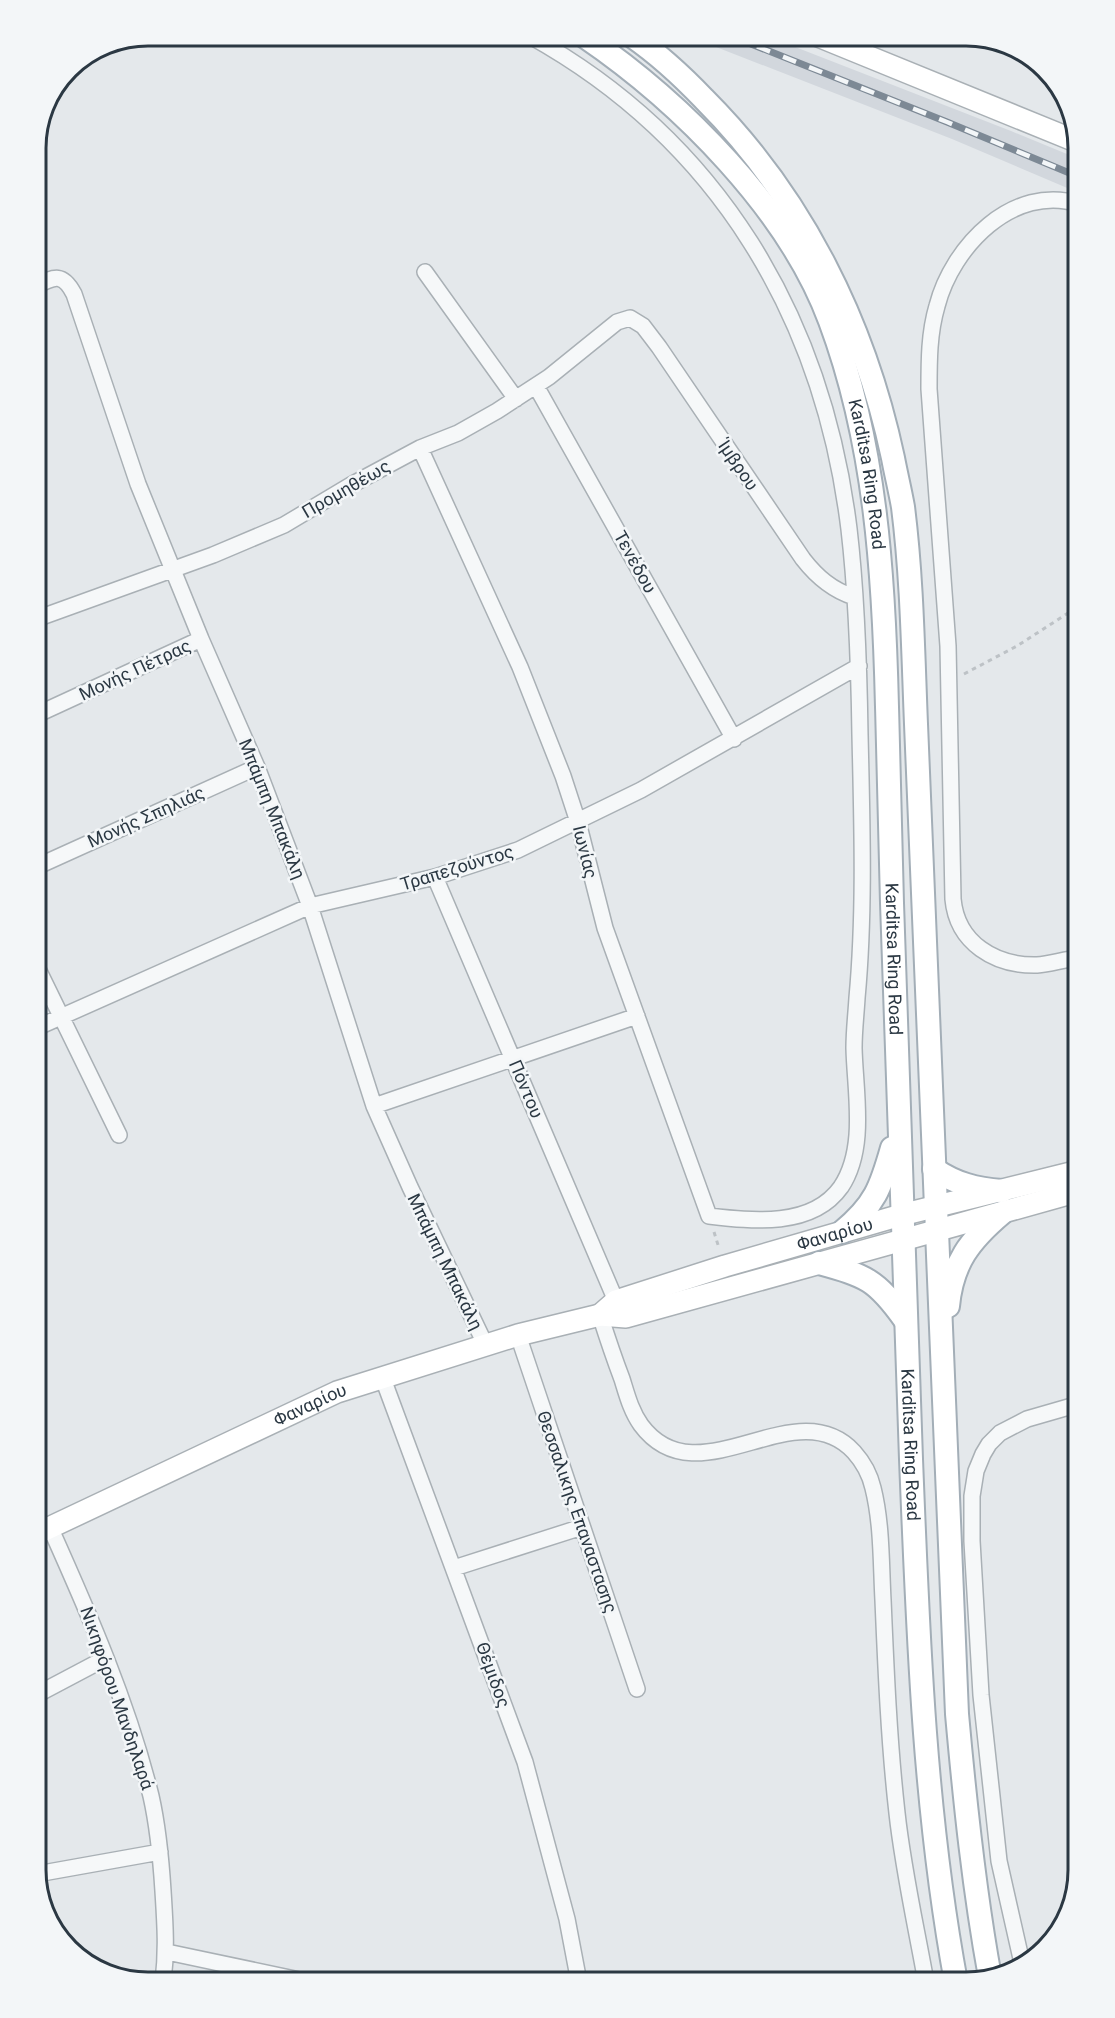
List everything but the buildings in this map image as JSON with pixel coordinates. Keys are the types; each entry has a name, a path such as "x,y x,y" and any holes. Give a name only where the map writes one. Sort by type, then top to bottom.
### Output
{"main road":[{"name":"Karditsa Ring Road","path":"599,47 621,62 677,110 715,149 755,194 796,250 808,271 837,341 867,465 881,572 886,675 901,1215 923,1719 935,1852 944,1922 954,1972"},
{"name":"Karditsa Ring Road","path":"645,47 679,74 714,109 765,167 809,234 836,284 873,376 903,505 911,596 957,1714 969,1850 989,1969"},
{"path":"845,47 1067,138"},
{"path":"842,1232 867,1208 879,1191 898,1130"},
{"path":"934,1169 950,1180 977,1189 1002,1202 966,1250 958,1265 951,1284 947,1318 941,1340"},
{"name":"Φαναρίου","path":"46,1528 337,1392 382,1376 518,1335 600,1315 626,1317 936,1232 1068,1175"},
{"name":"Φαναρίου","path":"600,1315 616,1301 725,1266 935,1206 1002,1202 1068,1193"},
{"path":"819,1263 871,1281 888,1295 905,1320"}],"street":[{"path":"546,46 597,79 639,112 677,149 726,206 770,274 788,308 806,352 826,415 849,526 859,666 863,916 855,1023 856,1139 853,1157 847,1175 831,1198 801,1214 768,1220 709,1216"},
{"path":"1068,202 1043,201 1011,210 976,236 959,257 946,281 937,305 929,357 929,389 948,646 955,915 960,927 979,949 991,956 1034,965 1068,960"},
{"path":"425,272 516,399"},
{"name":"Μπάμπη Μπακάλη","path":"47,280 57,277 70,285 74,294 138,484 171,570 257,767 310,906 374,1106 485,1344"},
{"name":"Προμηθέως","path":"47,615 171,570 284,525 351,484 420,448 458,433 536,386 617,322 624,319 634,320"},
{"name":"Ίμβρου","path":"634,320 643,326 659,346 802,559 830,586 854,597"},
{"name":"Τενέδου","path":"536,386 734,739"},
{"name":"Ιωνίας","path":"420,448 534,699 563,776 578,822 605,928 709,1216"},
{"name":"Μονής Πέτρας","path":"47,710 201,639"},
{"name":"Τραπεζούντος","path":"46,1023 310,906 435,877 518,850 641,790 859,666"},
{"name":"Μονής Σπηλιάς","path":"47,862 257,767"},
{"name":"Πόντου","path":"435,877 616,1301"},
{"path":"47,987 119,1135"},
{"path":"374,1106 637,1016"},
{"path":"600,1315 635,1415 659,1444 682,1452 704,1453 785,1434 811,1433 836,1438 846,1444 866,1469 873,1487 879,1537 890,1750 897,1816 924,1972"},
{"name":"Θεσσαλικης Επαναστασης","path":"518,1335 637,1689"},
{"name":"Θέμιδος","path":"382,1376 525,1762 567,1919 577,1972"},
{"path":"1020,1956 999,1861 982,1707 972,1541 972,1496 976,1471 983,1454 1000,1433 1027,1419 1068,1407"},
{"path":"454,1568 582,1527"},
{"name":"Νικηφόρου Μανδηλαρά","path":"46,1536 106,1658 135,1741 151,1797 160,1852 167,1952 164,1971"},
{"path":"46,1690 106,1658"},
{"path":"46,1872 160,1852"},
{"path":"167,1952 258,1971"}],"path":[{"path":"949,682 1017,646 1068,613"},
{"path":"709,1216 725,1266"}],"shaded area":[{"path":"715,47 795,47 1011,131 1068,154 1068,188 952,139"}],"railway":[{"path":"758,47 1068,172"}]}
